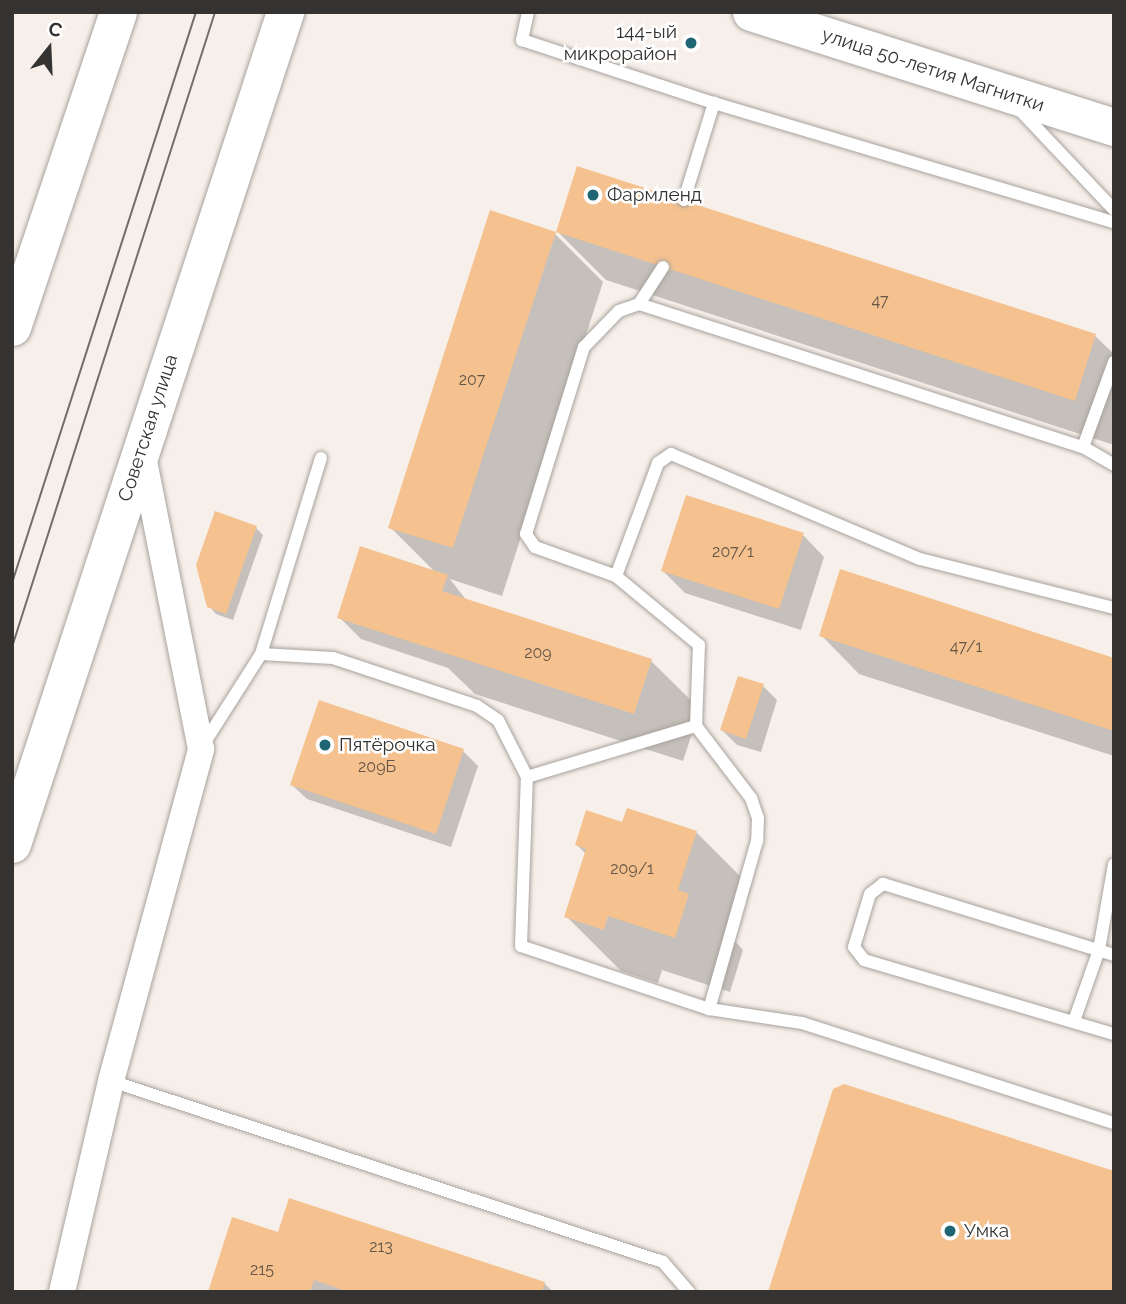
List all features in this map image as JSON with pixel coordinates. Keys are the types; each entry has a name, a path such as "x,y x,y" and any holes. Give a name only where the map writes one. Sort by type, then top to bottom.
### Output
{"main road":[{"path":"12,327 118,12"},
{"name":"Советская улица","path":"12,844 285,12"},
{"name":"улица 50-летия Магнитки","path":"751,12 1114,127"}],"street":[{"path":"62,1292 111,1081 201,749 141,449"}],"lane":[{"path":"528,12 522,40 714,103 1114,222"},
{"path":"1002,91 1114,210"},
{"path":"684,200 714,103"},
{"path":"663,267 639,304 610,318 584,347 526,534 535,547 617,576 699,645 696,726 751,798 758,818 757,841 709,1009"},
{"path":"639,304 1083,447 1114,465"},
{"path":"1083,447 1114,362"},
{"path":"617,576 658,463 671,454 920,559 1114,608"},
{"path":"201,749 261,653 321,458"},
{"path":"261,653 333,658 477,706 498,720 527,777 521,946 709,1009 802,1023 1114,1123"},
{"path":"527,777 696,726"},
{"path":"1074,1021 1099,950 1114,864"},
{"path":"1114,955 888,885 870,894 854,942 859,957 1114,1034"},
{"path":"111,1081 663,1262 690,1292"}],"building":[{"path":"577,166 1096,334 1075,401 556,232"},
{"path":"490,210 556,232 453,548 388,528"},
{"path":"686,495 804,533 779,609 661,571"},
{"path":"215,511 257,526 226,614 207,607 196,565"},
{"path":"360,546 448,575 442,591 652,659 634,714 337,618"},
{"path":"840,569 1114,658 1114,731 819,636"},
{"path":"738,676 764,684 746,739 720,730"},
{"path":"319,700 464,749 436,834 290,785"},
{"path":"627,808 697,831 678,890 689,894 675,938 608,916 604,930 564,917 586,849 575,845 586,810 622,822"},
{"name":"Умка","path":"844,1084 1114,1171 1114,1292 768,1292 833,1089"},
{"path":"289,1198 545,1282 542,1292 349,1292 314,1280 310,1292 208,1292 232,1217 278,1232"}],"tram line":[{"path":"12,583 196,12"},
{"path":"12,647 215,12"}],"place":[{"name":"144-ый микрорайон","path":"691,43"},
{"name":"Фармленд","path":"593,195"},
{"name":"Пятёрочка","path":"325,745"},
{"name":"Умка","path":"950,1231"}]}
